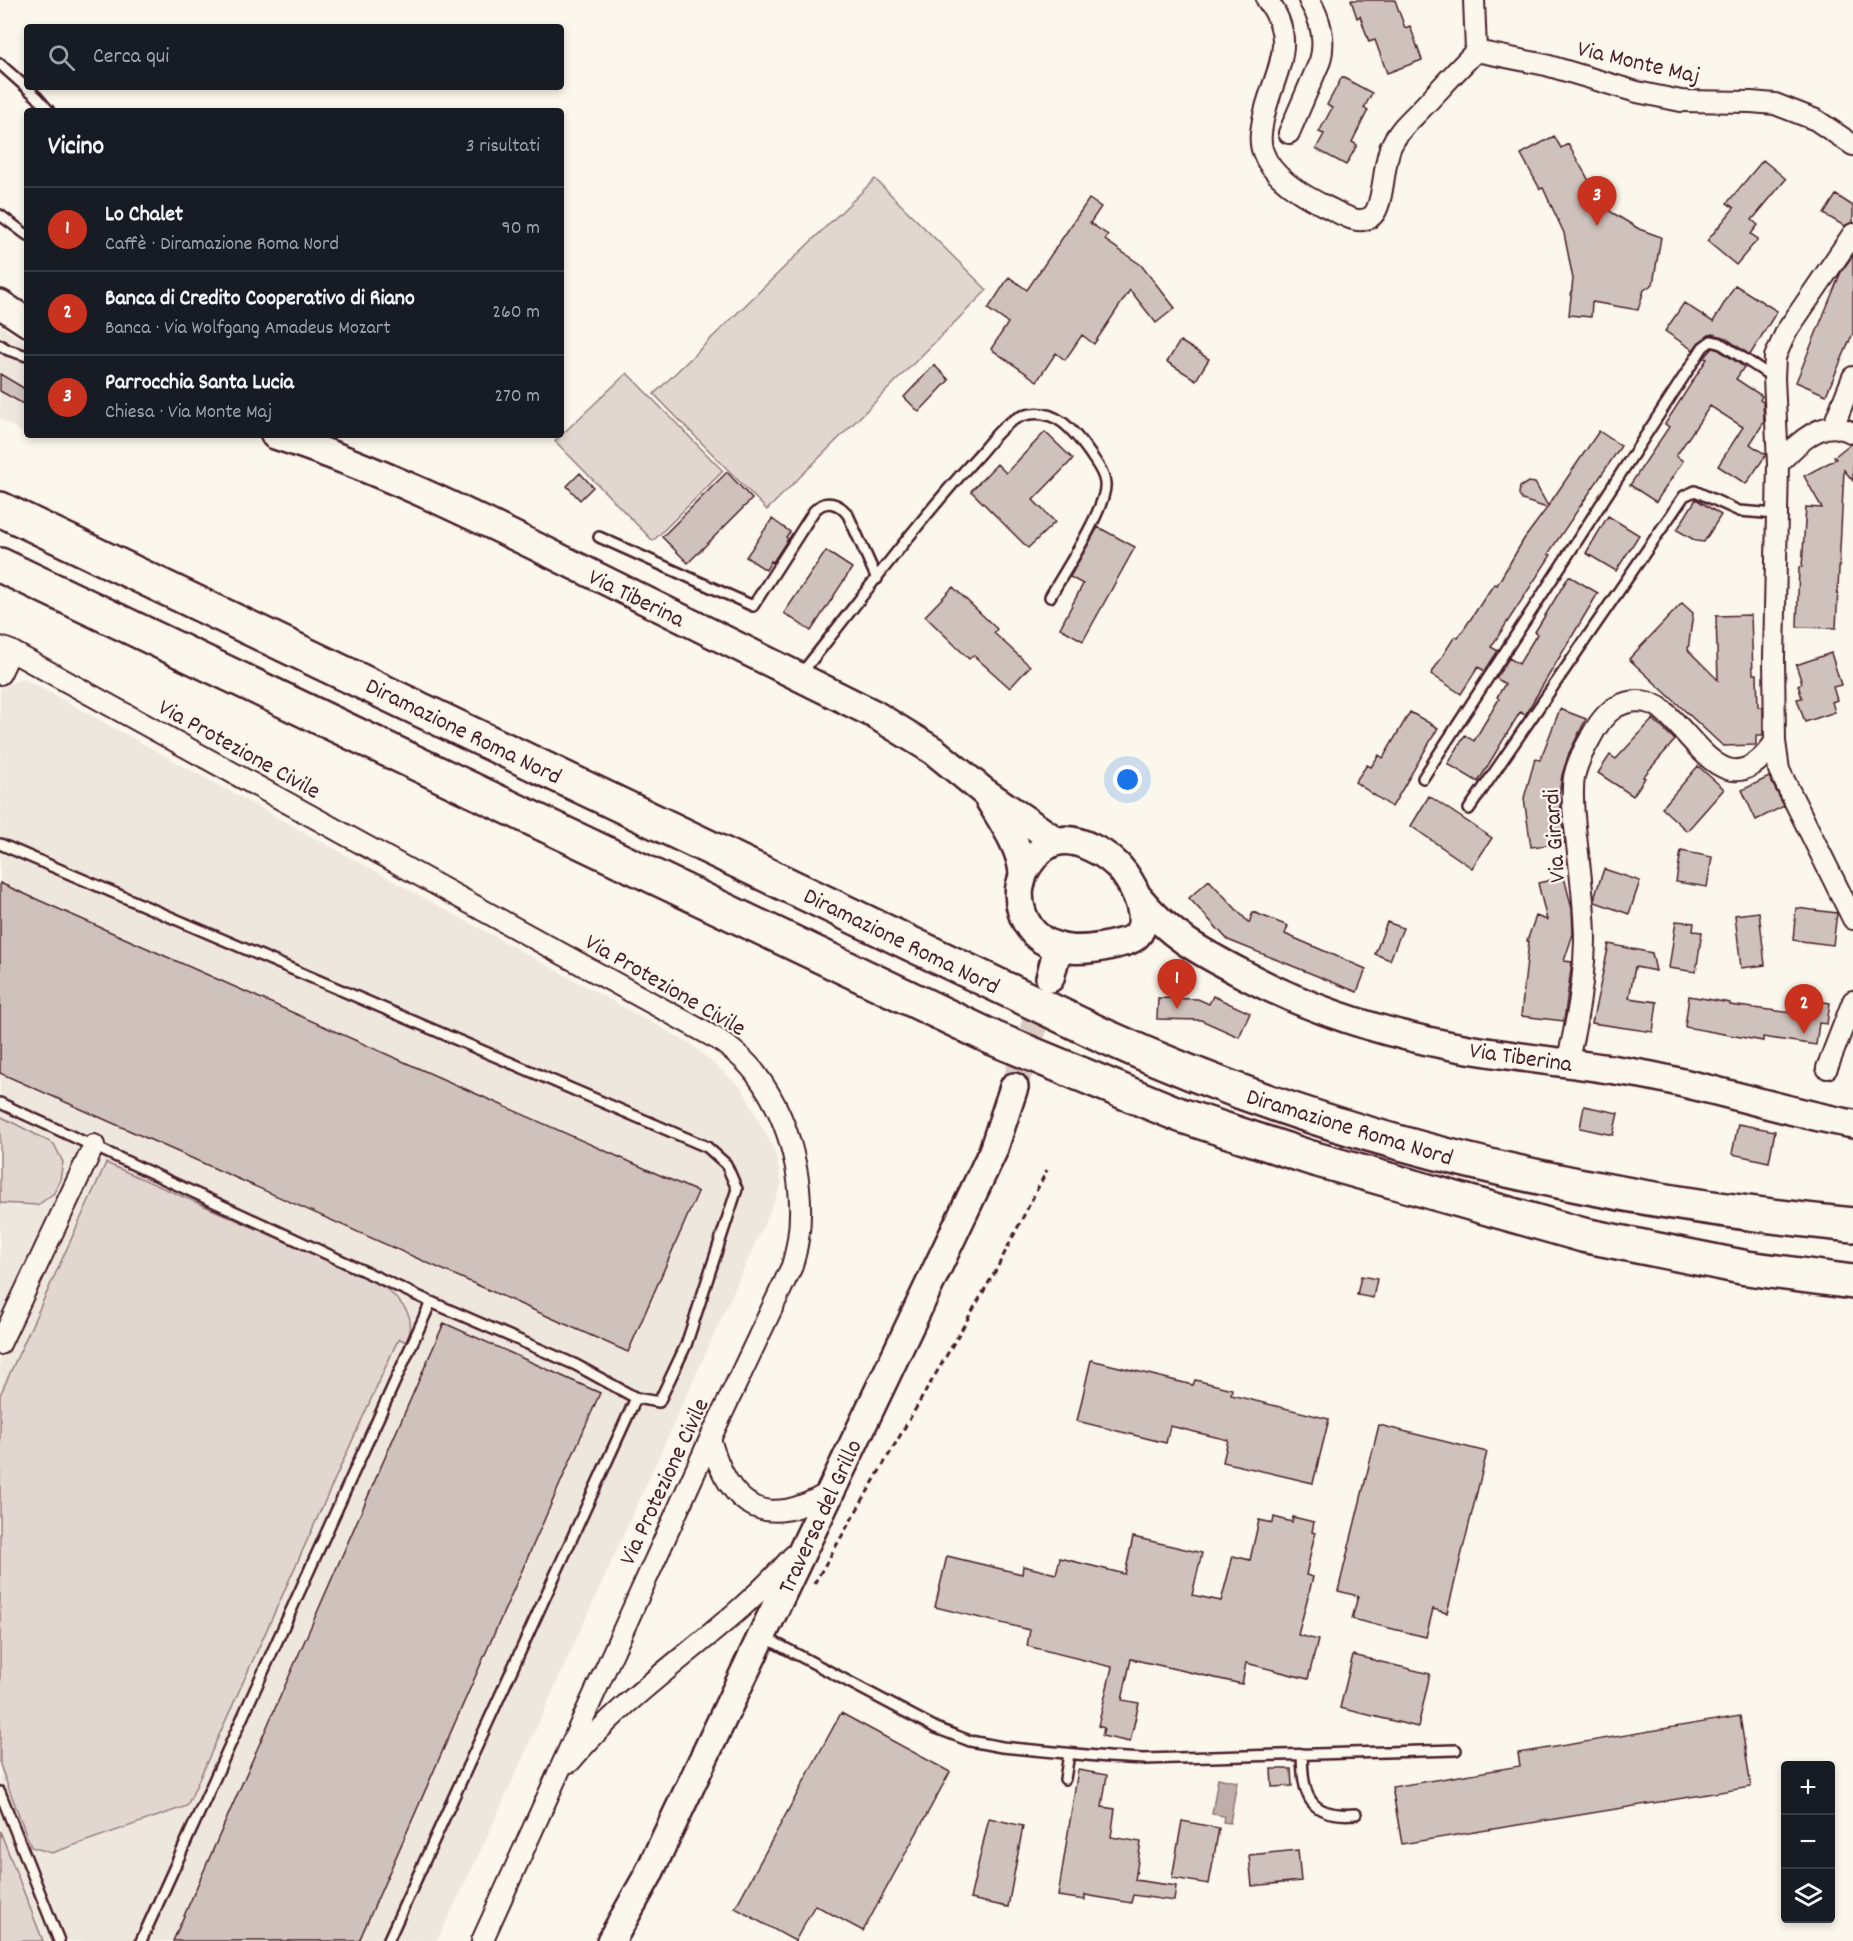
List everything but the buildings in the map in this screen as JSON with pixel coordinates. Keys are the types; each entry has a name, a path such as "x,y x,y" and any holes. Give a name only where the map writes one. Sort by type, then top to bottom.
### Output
{"highway":[{"name":"Diramazione Roma Nord","path":"0,509 1091,1030 1203,1079 1285,1109 1395,1143 1491,1167 1596,1189 1782,1218 1853,1225"},
{"name":"Diramazione Roma Nord","path":"0,565 993,1038 1180,1115 1250,1140 1343,1168 1583,1235 1737,1266 1853,1282"}],"main road":[{"path":"0,304 24,320"},
{"name":"Via Tiberina","path":"283,438 334,455 430,495 896,727 934,751 983,790 1056,841 1075,840 1102,853 1122,870 1138,897 1174,934 1201,952 1272,990 1347,1019 1444,1044 1642,1074 1853,1124"},
{"name":"Via Tiberina","path":"983,790 1006,829 1023,874 1019,898 1024,916 1034,933 1043,940 1058,947 1085,950 1127,941 1136,936 1142,924 1138,897"},
{"path":"1023,874 1036,855 1056,841"},
{"name":"Via Tiberina","path":"1127,941 1201,952"},
{"path":"1050,978 1058,947"},
{"name":"Traversa del Grillo","path":"611,1941 647,1877 993,1151 1014,1086"}],"street":[{"path":"1267,0 1280,21 1284,42 1279,70 1263,123 1261,144 1263,154 1276,172 1302,193 1320,204 1358,220 1369,219 1376,212 1386,160 1397,135 1476,51 1474,0"},
{"path":"1289,133 1323,49 1320,23 1309,0"},
{"name":"Via Monte Maj","path":"1476,51 1546,65 1637,92 1681,101 1775,104 1816,120 1853,145"},
{"path":"1853,234 1786,332 1777,350 1774,378 1778,464 1774,658 1777,762 1782,777 1853,919"},
{"path":"1833,427 1853,377"},
{"path":"1778,464 1808,437 1820,431 1833,427 1853,433"},
{"path":"0,674 5,649"},
{"name":"Via Protezione Civile","path":"5,649 719,1040 749,1065 771,1098 785,1131 798,1183 800,1224 795,1256 787,1279 710,1439 482,1941"},
{"name":"Via Girardi","path":"1567,1063 1579,1007 1585,942 1573,788 1578,762 1592,734 1611,710 1638,700 1659,707 1709,758 1726,769 1742,770 1757,764 1775,742"},
{"path":"1827,1068 1853,1001"},
{"path":"0,1344 94,1145"},
{"path":"710,1439 717,1464 729,1486 745,1501 761,1509 773,1511 797,1508 831,1491"},
{"path":"555,1780 581,1748 610,1719 770,1581 812,1530"}],"lane":[{"path":"0,64 24,85"},
{"path":"29,90 46,108"},
{"path":"0,215 24,233"},
{"path":"1423,778 1703,347 1711,342 1720,343 1774,378"},
{"path":"0,345 24,355"},
{"path":"799,677 951,486 1005,427 1023,416 1045,414 1061,420 1073,430 1102,471 1105,483 1102,504 1050,597"},
{"path":"1469,809 1684,496 1695,491 1739,511 1777,514"},
{"path":"599,537 753,606 814,511 821,505 831,503 841,506 848,515 877,579"},
{"path":"0,844 707,1147 726,1164 737,1189 687,1345 659,1402 636,1398 576,1365 431,1302 0,1103"},
{"path":"141,1941 431,1302"},
{"path":"388,1941 636,1398"},
{"path":"762,1636 936,1728 957,1737 1002,1747 1144,1759 1456,1750"},
{"path":"1065,1779 1069,1754"},
{"path":"1302,1754 1304,1787 1315,1806 1328,1814 1356,1814"},
{"path":"0,1792 59,1941"}],"path":[{"path":"813,1584 996,1270 1047,1170"}],"shaded area":[{"path":"875,179 987,290 767,510 654,394"},
{"path":"0,326 24,341 24,433 0,419"},
{"path":"627,373 723,471 653,541 555,441 558,438 564,438 564,432"},
{"path":"23,678 691,1044 742,1088 775,1152 782,1184 488,1835 437,1941 0,1941 0,688"},
{"path":"0,1116 54,1144 63,1162 60,1180 54,1193 38,1205 0,1203"},
{"path":"106,1163 380,1283 400,1302 411,1324 406,1342 400,1339 396,1344 187,1806 52,1853 31,1847 0,1765 0,1395"},
{"path":"1218,1778 1237,1782 1230,1823 1223,1822 1224,1816 1212,1814"},
{"path":"0,1831 43,1941 0,1941"}],"tunnel":[{"path":"1014,1087 1047,988"}],"place":[{"name":"Parrocchia Santa Lucia","path":"1597,226"},
{"name":"Lo Chalet","path":"1177,1009"},
{"name":"Banca di Credito Cooperativo di Riano","path":"1804,1034"}]}
